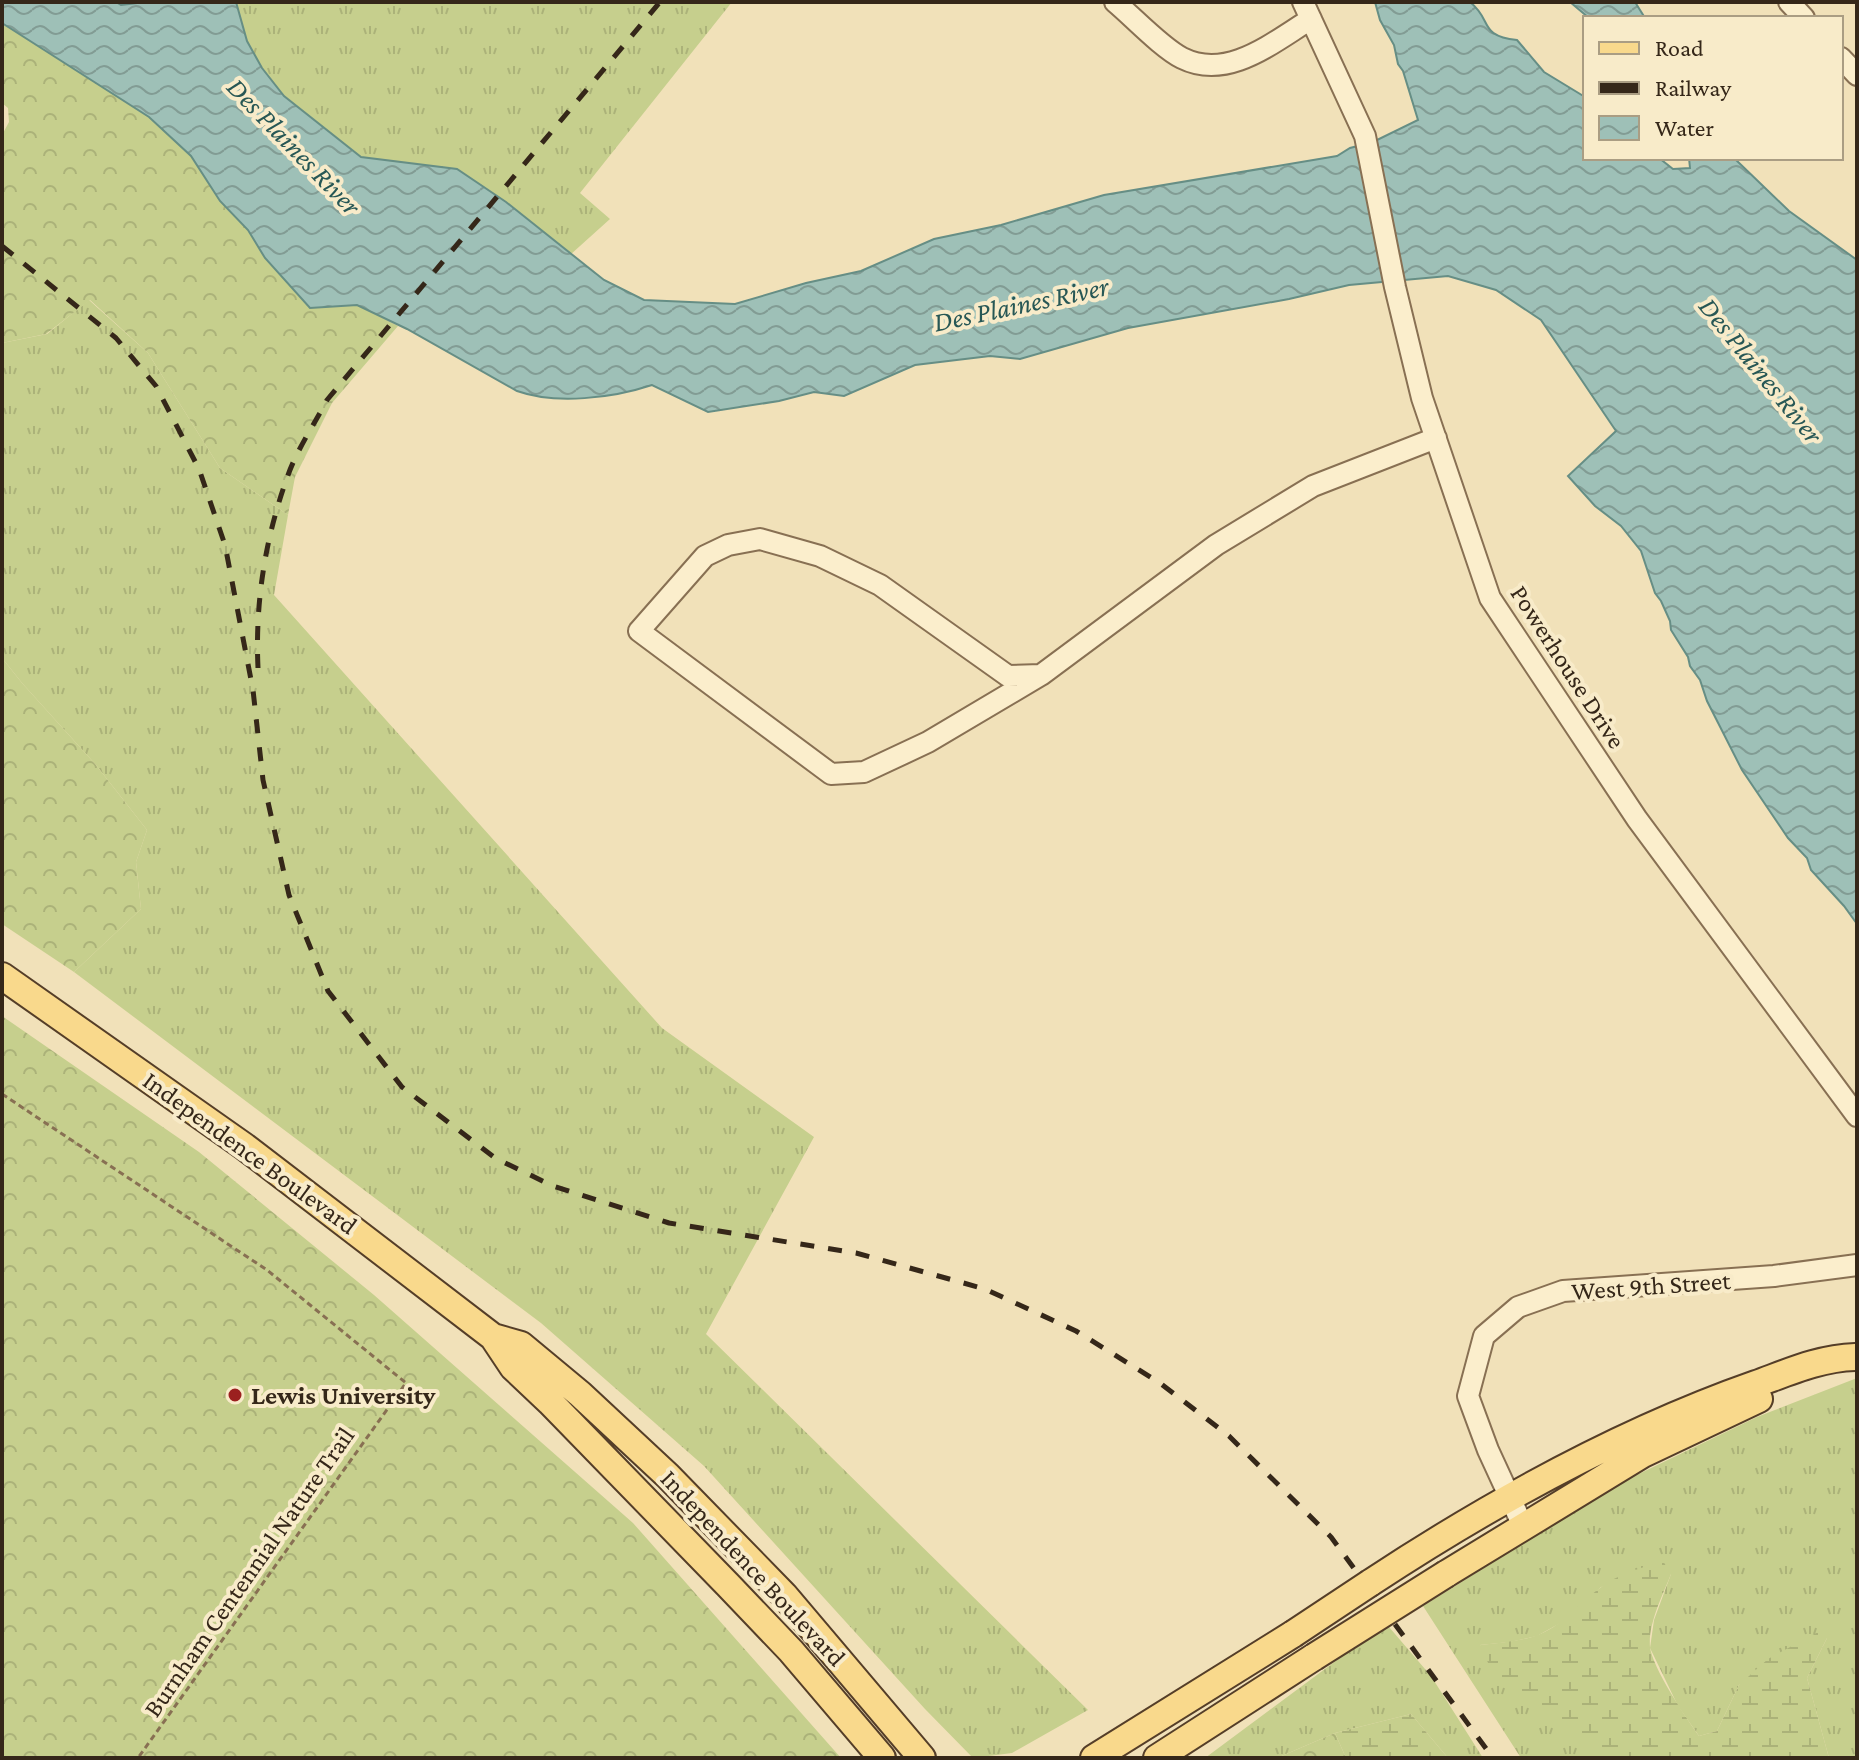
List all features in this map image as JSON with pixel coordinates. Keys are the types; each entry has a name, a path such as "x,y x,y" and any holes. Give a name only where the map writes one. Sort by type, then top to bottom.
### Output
{"main road":[{"name":"Independence Boulevard","path":"2,976 245,1147 493,1337 513,1367 791,1651 882,1758"},
{"name":"Independence Boulevard","path":"493,1337 521,1345 580,1394 668,1476 784,1595 922,1758"},
{"path":"1094,1758 1293,1634 1423,1548 1509,1497 1689,1407 1830,1358 1856,1357"},
{"path":"1157,1758 1523,1526 1677,1437 1771,1394 1833,1372 1856,1357"}],"street":[{"path":"1115,2 1179,57 1195,63 1220,66 1246,58 1307,10 1291,2"},
{"name":"Powerhouse Drive","path":"1307,10 1365,136 1395,287 1422,398 1490,598 1637,819 1857,1116"},
{"path":"1843,60 1857,75"},
{"path":"1041,675 1008,676 880,585 820,556 760,539 728,545 705,556 639,631 831,774 864,772 928,742 1041,675 1216,545 1313,486 1436,438"},
{"name":"West 9th Street","path":"1523,1526 1488,1450 1468,1396 1484,1336 1518,1307 1563,1291 1774,1276 1857,1265"}],"path":[{"name":"Burnham Centennial Nature Trail","path":"2,1094 267,1270 406,1383 138,1758"}],"green space":[{"path":"236,2 732,2 580,193 610,219 570,255 506,202 457,169 361,157 284,96 262,68 247,41"},
{"path":"2,23 149,117 191,156 220,201 248,230 265,258 310,308 357,305 398,326 332,403 295,477 288,515 220,468 148,353 90,300 46,334 2,343 2,135 9,122 8,108 2,103"},
{"path":"89,300 148,353 220,468 288,515 274,595 662,1028 814,1137 706,1334 1088,1710 1012,1753 973,1758 704,1466 541,1323 74,972 141,909 136,862 147,830 96,765 2,658 2,343 47,334"},
{"path":"2,658 96,765 147,830 136,862 141,909 74,972 2,924"},
{"name":"Lewis University","path":"2,1016 199,1152 374,1295 633,1523 841,1758 2,1758"},
{"path":"1857,1378 1857,1758 1829,1758 1807,1678 1827,1638 1739,1685 1717,1731 1699,1736 1678,1706 1650,1648 1654,1620 1671,1574 1601,1587 1564,1621 1537,1636 1480,1645 1608,1758 1521,1758 1423,1606 1620,1483 1757,1417"},
{"path":"1663,1561 1671,1574 1654,1619 1650,1647 1663,1679 1699,1736 1717,1731 1739,1685 1768,1659 1818,1632 1827,1638 1807,1678 1829,1758 1608,1758 1525,1702 1489,1665 1480,1645 1521,1640 1545,1632 1607,1583"},
{"path":"1389,1627 1431,1676 1483,1758 1448,1758 1411,1714 1335,1733 1277,1758 1205,1758 1360,1643"},
{"path":"1411,1714 1448,1758 1346,1758 1335,1733"},
{"path":"1335,1733 1346,1758 1277,1758"}],"water":[{"name":"Des Plaines River","path":"2,2 116,2 121,5 236,2 247,41 262,68 284,96 361,157 457,169 506,202 604,280 644,300 735,304 861,271 934,239 1001,225 1104,195 1337,156 1350,148 1373,142 1418,120 1394,45 1380,20 1375,2 1470,2 1491,31 1517,40 1544,72 1583,96 1583,160 1662,160 1673,169 1690,168 1689,160 1736,160 1789,211 1857,260 1857,924 1811,870 1807,858 1788,838 1742,770 1707,701 1700,680 1671,630 1641,551 1621,526 1595,506 1568,476 1616,431 1541,320 1496,290 1448,276 1349,285 1128,328 1020,359 990,356 915,365 844,396 814,392 708,412 652,385 584,398 532,395 517,391 407,329 357,305 310,308 265,258 248,230 220,201 191,156 149,117 2,23"},
{"path":"1570,2 1635,2 1644,16 1587,16"}],"railway":[{"path":"258,668 260,595 273,524 291,468 327,400 660,2"},
{"path":"2,246 116,338 156,386 199,469 225,545 253,690 263,780 289,895 328,991 402,1087 495,1158 553,1186 669,1223 856,1253 985,1289 1076,1331 1160,1383 1229,1436 1331,1537 1493,1758"}],"place":[{"name":"Lewis University","path":"235,1395"}]}
